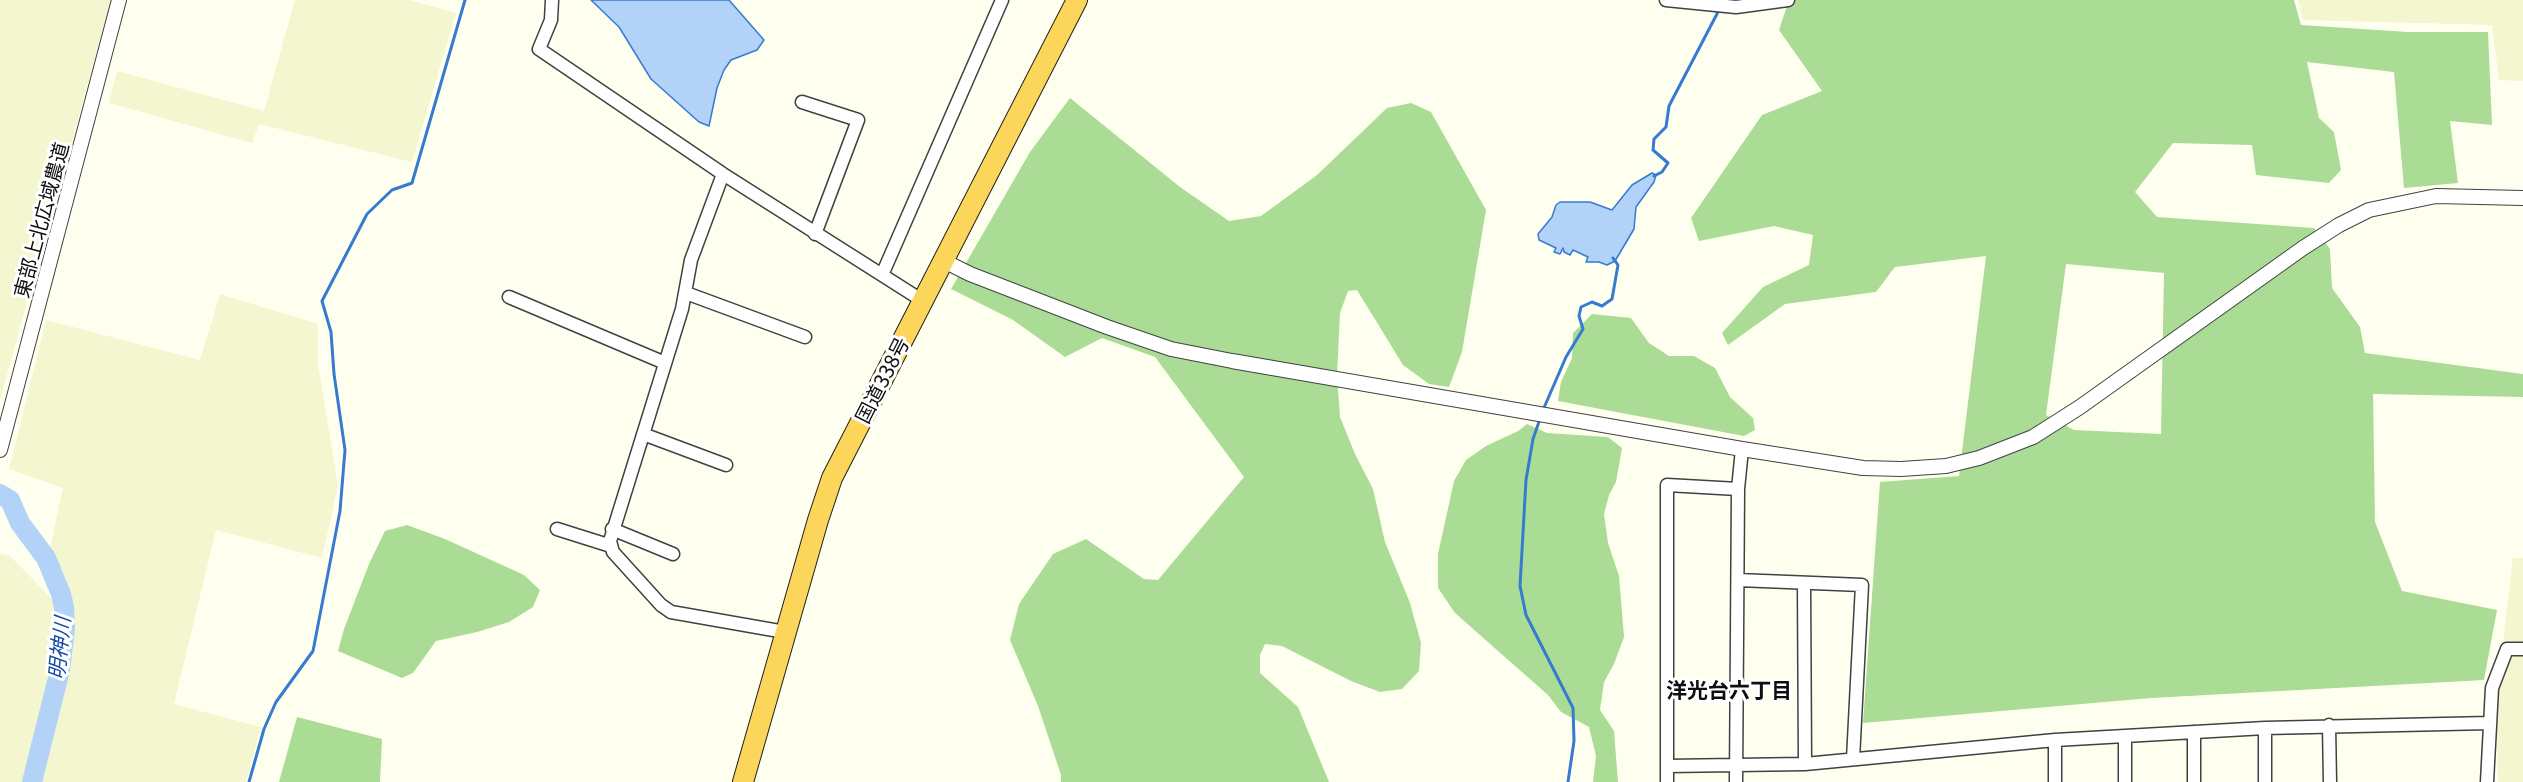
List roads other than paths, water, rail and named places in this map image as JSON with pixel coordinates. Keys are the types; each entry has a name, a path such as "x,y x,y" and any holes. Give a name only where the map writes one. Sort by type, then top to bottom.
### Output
{"highway":[{"name":"国道338号","path":"743,782 785,632 832,478 944,261 1071,2"}],"street":[{"name":"東部上北広域農道","path":"0,450 119,0"},
{"path":"552,0 550,20 539,49 723,174 923,301"},
{"path":"882,275 1002,0"},
{"path":"1666,0 1736,7 1788,0"},
{"path":"802,102 858,120 815,234"},
{"path":"723,174 691,260 686,293 612,529 611,546 613,552 661,605 671,612 785,632"},
{"path":"944,261 970,274 1107,327 1172,349 1468,403 1742,449 1863,468 1901,469 1946,466 1979,458 2033,437 2089,400 2303,248 2339,225 2370,210 2436,196 2523,198"},
{"path":"686,293 805,337"},
{"path":"509,297 665,363"},
{"path":"643,434 726,465"},
{"path":"1736,782 1738,489 1742,449"},
{"path":"1667,782 1667,485 1738,489"},
{"path":"557,529 611,546"},
{"path":"612,529 674,554"},
{"path":"1738,580 1862,585 1853,759"},
{"path":"1804,583 1805,764"},
{"path":"2487,782 2492,688 2507,649 2523,649"},
{"path":"1667,766 1805,764 2055,740 2265,728 2489,723"},
{"path":"2330,725 2330,782"},
{"path":"2265,728 2265,782"},
{"path":"2194,732 2194,782"},
{"path":"2125,736 2125,782"},
{"path":"2055,740 2055,782"}],"water":[{"path":"591,0 729,0 764,40 757,50 731,60 724,70 717,88 709,126 699,122 651,79 619,27"},
{"path":"1652,173 1656,175 1654,182 1636,207 1634,229 1615,261 1607,265 1599,262 1586,262 1588,257 1573,250 1570,255 1564,252 1563,248 1560,254 1554,252 1556,248 1539,240 1538,234 1552,217 1556,205 1560,202 1590,202 1612,210 1632,185"}],"waterway":[{"path":"249,782 264,729 276,702 313,651 340,511 345,450 334,374 331,332 322,301 367,214 392,190 412,183 465,0"},
{"path":"1654,176 1662,172 1668,163 1653,150 1654,139 1666,127 1669,106 1719,10"},
{"path":"1543,410 1566,357 1583,329 1579,316 1581,307 1592,302 1602,306 1612,299 1618,265 1613,258"},
{"path":"1540,419 1533,439 1526,480 1520,586 1526,615 1573,708 1574,741 1568,782"},
{"name":"明神川","path":"0,494 10,500 20,523 46,558 64,607 65,629 60,670 32,782"}],"district":[{"name":"洋光台六丁目","path":"1729,690"}]}
